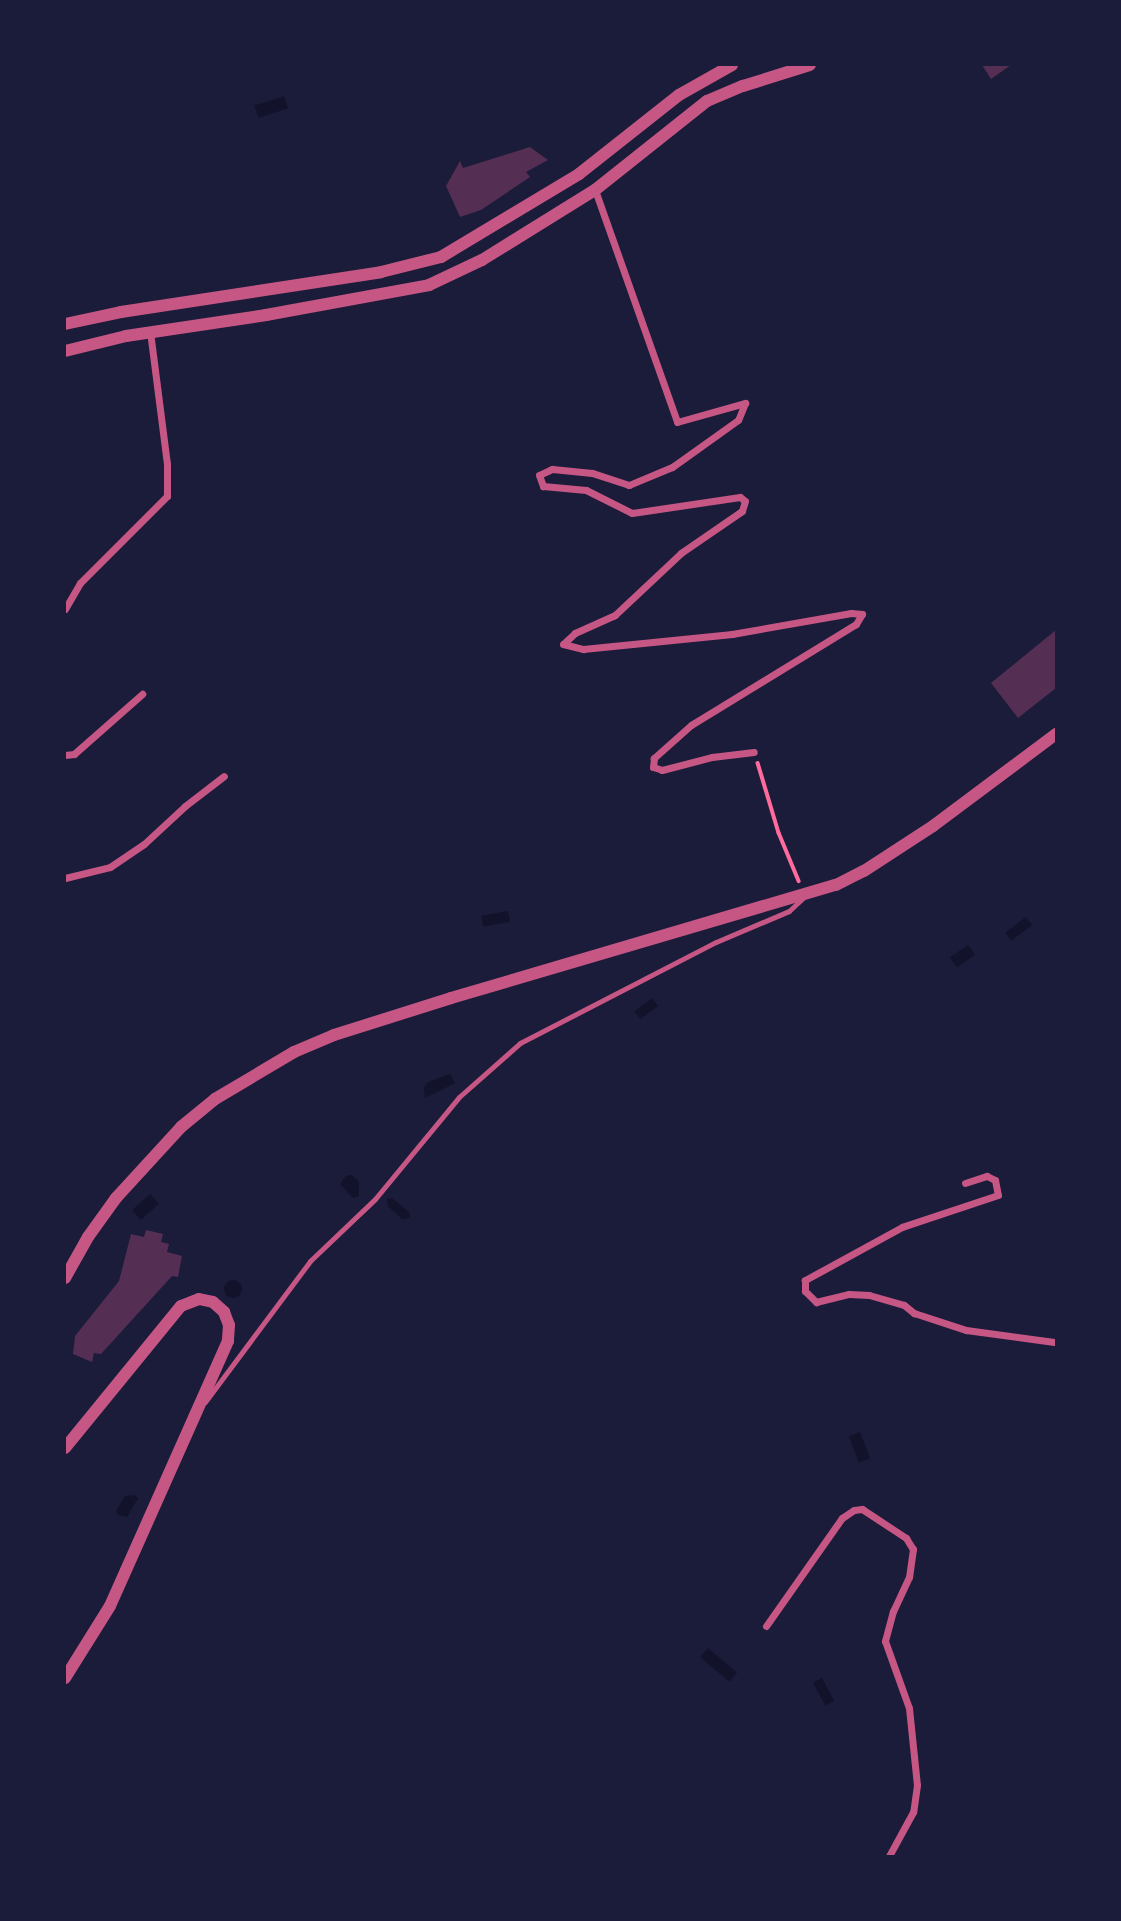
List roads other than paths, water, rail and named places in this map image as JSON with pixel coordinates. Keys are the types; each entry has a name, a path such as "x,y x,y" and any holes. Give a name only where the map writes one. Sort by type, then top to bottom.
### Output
{"street":[{"path":"65,324 381,272 441,257 579,174 680,95 732,65"},
{"path":"65,351 150,332 266,315 429,285 482,260 594,190 707,101 743,86 810,65"},
{"path":"594,190 677,422 745,403 738,420 672,467 629,485 592,473 552,469 539,475 543,486 586,490 632,513 740,497 745,502 742,510 681,553 615,615 575,633 563,644 583,649 678,640 862,614 856,624 691,725 654,758 653,766 662,770 712,757 754,752"},
{"path":"65,609 80,583 167,496 167,464 150,332"},
{"path":"65,755 74,754 142,694"},
{"path":"65,1278 88,1237 116,1198 181,1128 215,1099 294,1052 334,1035 451,998 805,896 864,871 933,826 1056,734"},
{"path":"65,878 110,867 144,844 185,806 224,776"},
{"path":"964,1183 987,1176 995,1180 998,1195 902,1227 805,1280 805,1292 816,1302 849,1294 869,1295 904,1305 914,1313 966,1330 1055,1342"},
{"path":"65,1448 166,1321 181,1306 199,1299 213,1302 224,1312 230,1333 197,1409 110,1606 65,1678"},
{"path":"766,1626 842,1518 854,1510 862,1509 906,1538 913,1549 909,1577 893,1611 885,1641 909,1708 917,1785 913,1812 889,1856"}],"lane":[{"path":"197,1409 214,1392 310,1261 375,1199 459,1097 520,1042 716,943 789,911 805,896"}]}
